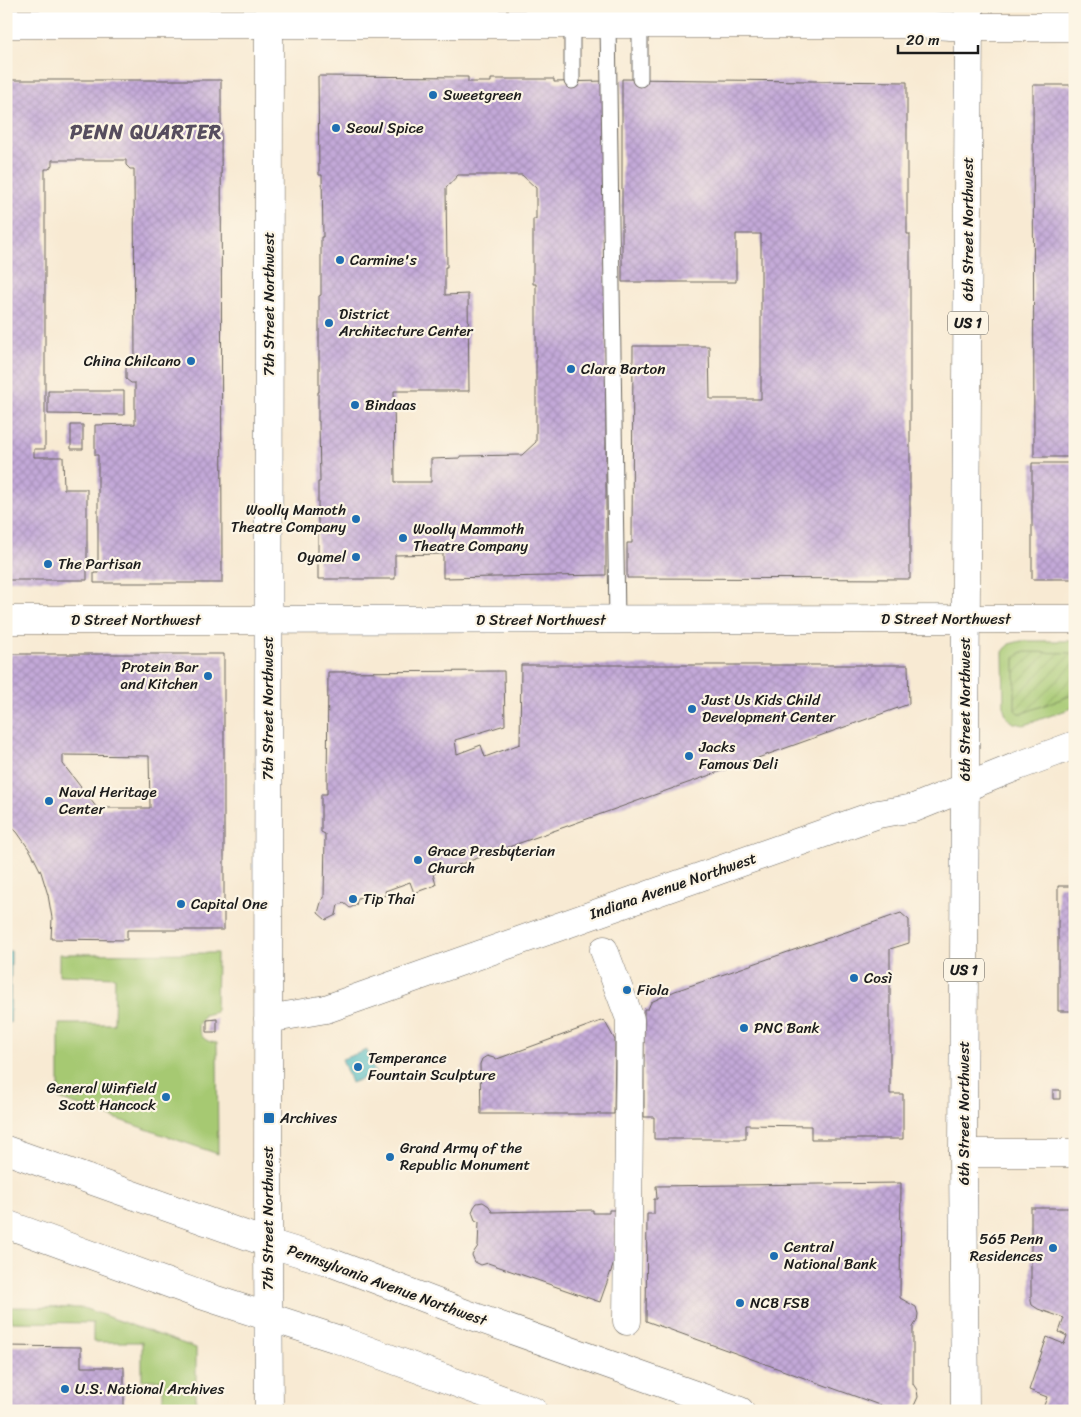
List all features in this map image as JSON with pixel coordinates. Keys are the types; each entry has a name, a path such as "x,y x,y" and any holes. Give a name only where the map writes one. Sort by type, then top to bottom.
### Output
{"main road":[{"path":"6,24 268,15 532,15 572,24 913,24 969,17 1075,27"},
{"name":"7th Street Northwest","path":"268,15 269,1411"},
{"name":"6th Street Northwest","path":"966,1411 963,1152 969,17"},
{"name":"D Street Northwest","path":"6,620 1075,620"},
{"name":"Indiana Avenue Northwest","path":"268,1019 326,1009 878,814 914,808 965,786 1075,745"},
{"path":"604,950 630,1019 627,1321"},
{"name":"Pennsylvania Avenue Northwest","path":"6,1150 268,1243 327,1261 464,1313 740,1411"},
{"path":"963,1152 1075,1153"},
{"path":"6,1224 201,1295 337,1339 533,1411"}],"lane":[{"path":"572,24 572,81"},
{"path":"608,24 617,620"},
{"path":"640,24 640,79"}],"green space":[{"path":"1021,641 1075,641 1075,707 1024,725 1014,723 1007,718 1004,709 1003,652 1009,644"},
{"path":"1021,652 1075,653 1075,694 1023,713 1018,713 1015,710 1015,658"},
{"path":"217,953 216,1012 204,1015 198,1025 200,1033 204,1038 217,1043 218,1154 59,1099 59,1024 114,1024 115,977 59,975 59,954"},
{"path":"11,1307 83,1308 196,1348 196,1411 163,1411 163,1380 142,1380 142,1342 93,1342 93,1323 11,1322"}],"water":[{"path":"6,951 11,951 10,1023 6,1023"},
{"path":"367,1050 375,1074 351,1083 342,1059"}],"building":[{"name":"Clara Barton","path":"318,76 468,77 468,82 491,82 491,79 554,79 554,82 606,81 606,575 443,578 443,554 395,555 395,579 318,579 318,482 320,482 318,421 319,296 321,295 321,237 323,237 322,175 319,175","holes":["458,175 522,175 536,188 536,219 533,219 533,284 536,284 536,442 522,455 460,456 460,458 431,459 431,482 395,482 394,391 469,391 468,294 445,295 445,267 447,267 446,188"]},
{"path":"622,79 907,82 907,234 910,234 910,579 627,578 627,543 632,543 633,346 709,346 710,399 761,399 761,234 736,234 736,282 622,282"},
{"path":"6,80 221,80 222,583 94,583 94,573 98,573 98,455 95,455 95,425 135,424 135,383 131,383 126,379 126,368 130,363 135,363 134,169 130,169 126,165 126,160 52,160 52,165 49,169 45,169 45,449 34,449 34,457 63,457 64,489 87,489 87,580 6,580"},
{"path":"1033,85 1075,85 1075,457 1034,457"},
{"path":"48,391 124,391 124,415 48,414"},
{"path":"71,425 83,425 83,449 71,449"},
{"path":"1032,463 1075,463 1075,579 1032,579"},
{"name":"Naval Heritage Center","path":"6,654 224,654 224,930 127,930 127,940 51,939 52,918 41,872 31,852 17,832 6,822","holes":["63,755 149,756 150,808 97,808 63,764"]},
{"path":"521,665 908,665 909,704 433,874 436,885 414,893 410,882 385,891 386,895 368,902 366,895 358,898 356,905 350,908 344,903 338,905 336,915 326,920 318,913 324,898 325,834 321,832 321,794 327,794 328,672 504,671 505,725 455,740 457,754 481,745 485,757 520,744"},
{"path":"1058,886 1075,886 1075,1011 1058,1011"},
{"path":"901,913 909,920 909,943 890,949 890,1094 903,1094 903,1139 811,1139 811,1126 746,1125 746,1139 654,1139 654,1117 644,1117 644,1009 648,1009 651,1002 675,991"},
{"path":"217,1019 217,1032 207,1032 207,1020"},
{"path":"604,1020 615,1040 614,1114 481,1114 480,1064 482,1059 487,1056 497,1059"},
{"path":"1053,1090 1060,1090 1060,1099 1053,1099"},
{"name":"Central National Bank","path":"901,1183 900,1298 916,1307 918,1314 917,1321 913,1327 913,1384 917,1390 918,1397 913,1408 909,1411 896,1411 646,1321 647,1214 654,1214 654,1199 657,1199 656,1186"},
{"path":"483,1202 489,1206 492,1212 593,1210 593,1213 609,1213 609,1210 616,1210 615,1260 600,1302 488,1263 481,1265 475,1262 472,1255 478,1246 479,1222 475,1220 472,1212 477,1203"},
{"path":"1031,1208 1075,1208 1075,1411 1042,1411 1047,1397 1029,1390 1047,1337 1064,1344 1067,1336 1059,1332 1064,1318 1032,1305"},
{"name":"U.S. National Archives","path":"6,1346 81,1347 81,1367 124,1367 124,1411 6,1411"}],"place":[{"name":"Sweetgreen","path":"433,95"},
{"name":"Seoul Spice","path":"336,128"},
{"name":"Carmine's","path":"340,260"},
{"name":"District Architecture Center","path":"329,323"},
{"name":"China Chilcano","path":"191,361"},
{"name":"Clara Barton","path":"571,369"},
{"name":"Bindaas","path":"355,405"},
{"name":"Woolly Mamoth Theatre Company","path":"356,519"},
{"name":"Woolly Mammoth Theatre Company","path":"403,538"},
{"name":"Oyamel","path":"356,557"},
{"name":"The Partisan","path":"48,564"},
{"name":"Protein Bar and Kitchen","path":"208,676"},
{"name":"Just Us Kids Child Development Center","path":"692,709"},
{"name":"Jacks Famous Deli","path":"689,756"},
{"name":"Naval Heritage Center","path":"49,801"},
{"name":"Grace Presbyterian Church","path":"418,860"},
{"name":"Tip Thai","path":"353,899"},
{"name":"Capital One","path":"181,904"},
{"name":"Così","path":"854,978"},
{"name":"Fiola","path":"627,990"},
{"name":"PNC Bank","path":"744,1028"},
{"name":"Temperance Fountain Sculpture","path":"358,1067"},
{"name":"General Winfield Scott Hancock","path":"166,1097"},
{"name":"Archives","path":"269,1118"},
{"name":"Grand Army of the Republic Monument","path":"390,1157"},
{"name":"565 Penn Residences","path":"1053,1248"},
{"name":"Central National Bank","path":"774,1256"},
{"name":"NCB FSB","path":"740,1303"},
{"name":"U.S. National Archives","path":"65,1389"}],"district":[{"name":"PENN QUARTER","path":"146,132"}]}
